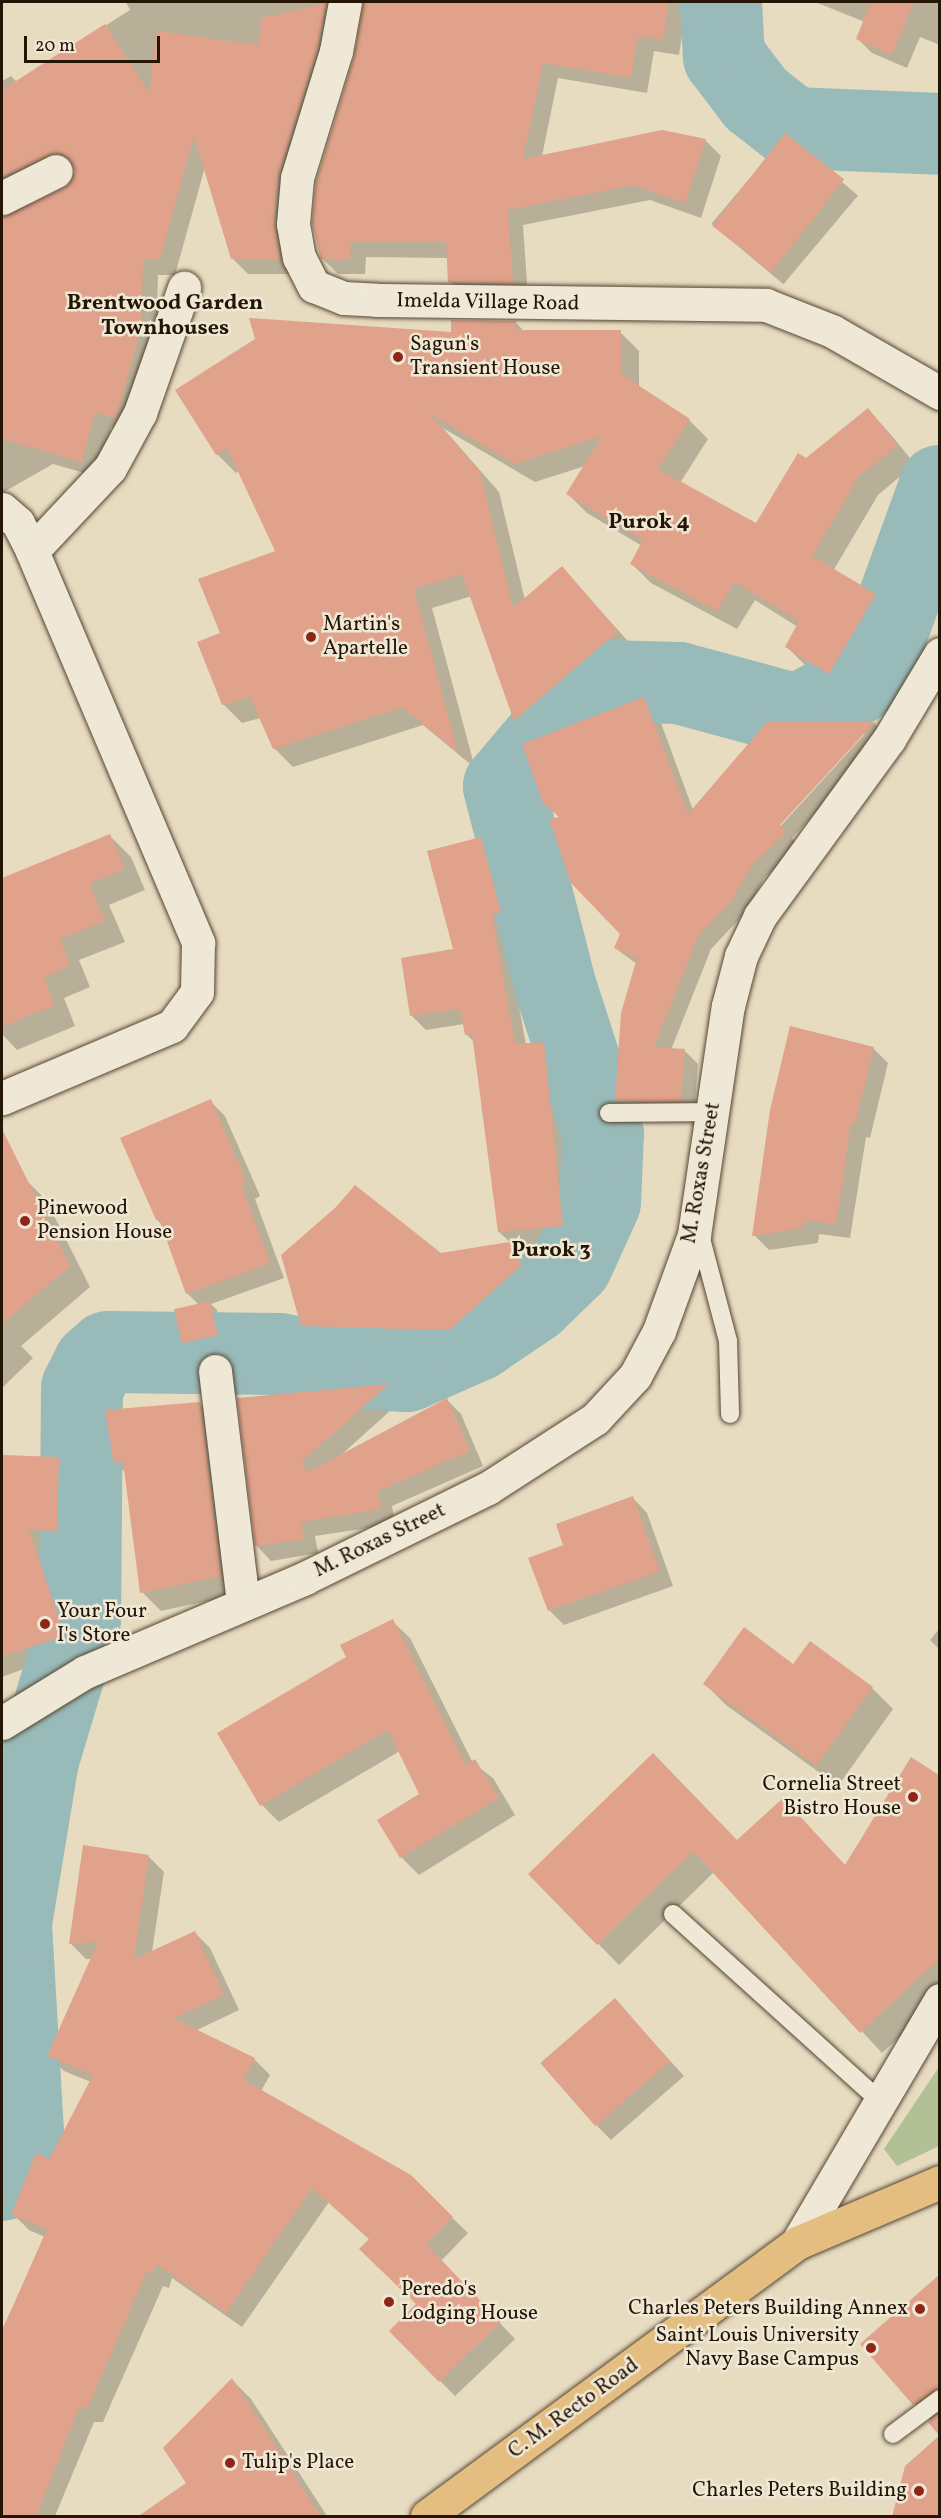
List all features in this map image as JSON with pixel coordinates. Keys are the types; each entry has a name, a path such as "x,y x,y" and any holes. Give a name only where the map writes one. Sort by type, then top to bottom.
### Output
{"main road":[{"name":"C. M. Recto Road","path":"427,2517 797,2243 939,2182"}],"street":[{"name":"Imelda Village Road","path":"345,2 336,51 297,178 293,224 299,257 314,286 344,298 377,300 766,305 832,331 939,393"},
{"path":"2,198 56,171"},
{"path":"32,551 110,468 140,413 184,288"},
{"path":"2,509 18,522 32,551 198,943 197,992 172,1026 2,1098"},
{"name":"M. Roxas Street","path":"2,1723 85,1672 243,1602 305,1578 488,1488 595,1419 635,1376 659,1331 696,1222 728,1006 741,956 755,926 889,740 939,654"},
{"path":"215,1371 243,1602"},
{"path":"797,2243 939,2000"}],"lane":[{"path":"609,1113 714,1112"},
{"path":"696,1222 728,1341 730,1414"},
{"path":"673,1914 879,2100"},
{"path":"893,2434 939,2399"}],"green space":[{"path":"939,2067 939,2146 897,2166 884,2149"}],"building":[{"path":"363,2 669,2 663,40 638,36 631,78 543,63 523,159 662,130 706,139 685,203 634,185 508,210 513,283 448,282 446,242 351,242 350,259 321,259 312,223 316,182 354,57"},
{"path":"871,2 914,2 892,55 856,39"},
{"path":"326,3 318,47 278,176 274,223 280,259 231,259 194,136 160,259 143,259 141,328 116,418 95,412 82,462 2,439 2,217 64,188 75,172 67,156 57,152 2,177 2,90 105,24 149,93 157,31 259,45 261,18"},
{"path":"785,133 844,179 771,272 712,226"},
{"path":"249,318 451,332 451,320 516,321 516,330 621,330 621,374 690,419 658,469 756,523 798,453 806,458 868,408 898,445 859,476 812,556 876,594 829,674 785,647 799,621 735,582 717,611 630,564 643,540 566,494 602,436 515,464 429,413 480,472 513,608 562,566 618,631 514,721 462,574 414,589 458,753 403,707 273,749 250,697 222,705 197,642 220,633 198,579 275,551 227,448 216,455 175,390 255,339"},
{"path":"644,697 688,814 767,722 875,722 780,825 786,833 752,865 733,899 698,936 654,1047 685,1049 681,1101 615,1102 621,1013 637,958 614,948 620,934 571,883 549,819 559,817 543,803 522,744"},
{"path":"110,834 125,869 89,883 105,921 60,939 70,966 44,977 55,1005 2,1027 2,878"},
{"path":"481,837 501,912 492,915 515,1044 544,1042 563,1226 498,1232 472,1034 465,1035 460,1009 410,1016 401,958 453,949 427,851"},
{"path":"790,1026 874,1047 855,1124 851,1123 836,1224 804,1220 803,1228 752,1236 770,1110"},
{"path":"211,1099 246,1181 241,1184 270,1263 186,1294 159,1219 156,1220 120,1138"},
{"name":"Pinewood Pension House","path":"2,1129 70,1266 2,1324"},
{"path":"355,1185 441,1253 509,1242 522,1265 449,1330 301,1326 281,1255 336,1207"},
{"path":"210,1301 218,1335 182,1343 174,1309"},
{"path":"389,1384 301,1462 308,1472 447,1398 470,1451 378,1491 381,1509 301,1522 304,1539 255,1546 237,1398"},
{"path":"200,1402 221,1576 140,1593 123,1461 114,1463 105,1410"},
{"path":"2,1455 59,1457 57,1531 29,1530 65,1636 2,1656"},
{"path":"633,1496 660,1571 548,1611 528,1558 563,1545 556,1524"},
{"path":"393,1619 466,1765 475,1759 499,1798 400,1858 377,1820 419,1794 388,1730 260,1806 217,1733 346,1657 340,1645"},
{"path":"744,1627 793,1664 810,1641 873,1687 816,1766 703,1684"},
{"path":"653,1753 737,1840 783,1798 845,1865 911,1757 939,1775 939,1959 860,2033 693,1851 597,1945 528,1874"},
{"path":"83,1845 149,1855 134,1959 195,1931 224,1995 173,2018 255,2058 244,2080 411,2175 453,2217 426,2244 501,2322 439,2382 389,2331 416,2304 359,2249 369,2239 312,2188 226,2313 157,2264 153,2273 147,2271 88,2407 79,2407 36,2517 2,2517 2,2331 47,2229 11,2215 36,2153 49,2159 93,2075 47,2056 98,1942 69,1944"},
{"path":"615,1998 670,2061 595,2126 540,2063"},
{"name":"Charles Peters Building Annex","path":"939,2275 939,2388 913,2405 860,2344"},
{"name":"Tulip's Place","path":"232,2378 321,2517 137,2517 186,2483 163,2448"},
{"path":"939,2413 939,2435 928,2422"},
{"name":"Charles Peters Building","path":"939,2436 939,2517 892,2517 905,2466"}],"waterway":[{"path":"721,2 724,57 756,99 793,128 940,134"},
{"path":"2,2180 23,2133 11,1923 38,1760 80,1620 82,1388 94,1364 108,1352 279,1354 342,1367 407,1371 477,1340 533,1302 572,1264 600,1202 603,1134 555,985 504,786 564,715 605,681 679,683 797,715 856,684 885,638 940,486"}],"place":[{"name":"Sagun's Transient House","path":"398,357"},
{"name":"Martin's Apartelle","path":"311,637"},
{"name":"Pinewood Pension House","path":"25,1221"},
{"name":"Your Four I's Store","path":"45,1624"},
{"name":"Cornelia Street Bistro House","path":"913,1797"},
{"name":"Peredo's Lodging House","path":"389,2302"},
{"name":"Charles Peters Building Annex","path":"920,2309"},
{"name":"Saint Louis University Navy Base Campus","path":"871,2348"},
{"name":"Tulip's Place","path":"230,2463"},
{"name":"Charles Peters Building","path":"919,2491"}],"district":[{"name":"Brentwood Garden Townhouses","path":"165,316"},
{"name":"Purok 4","path":"649,523"},
{"name":"Purok 3","path":"551,1251"}]}
